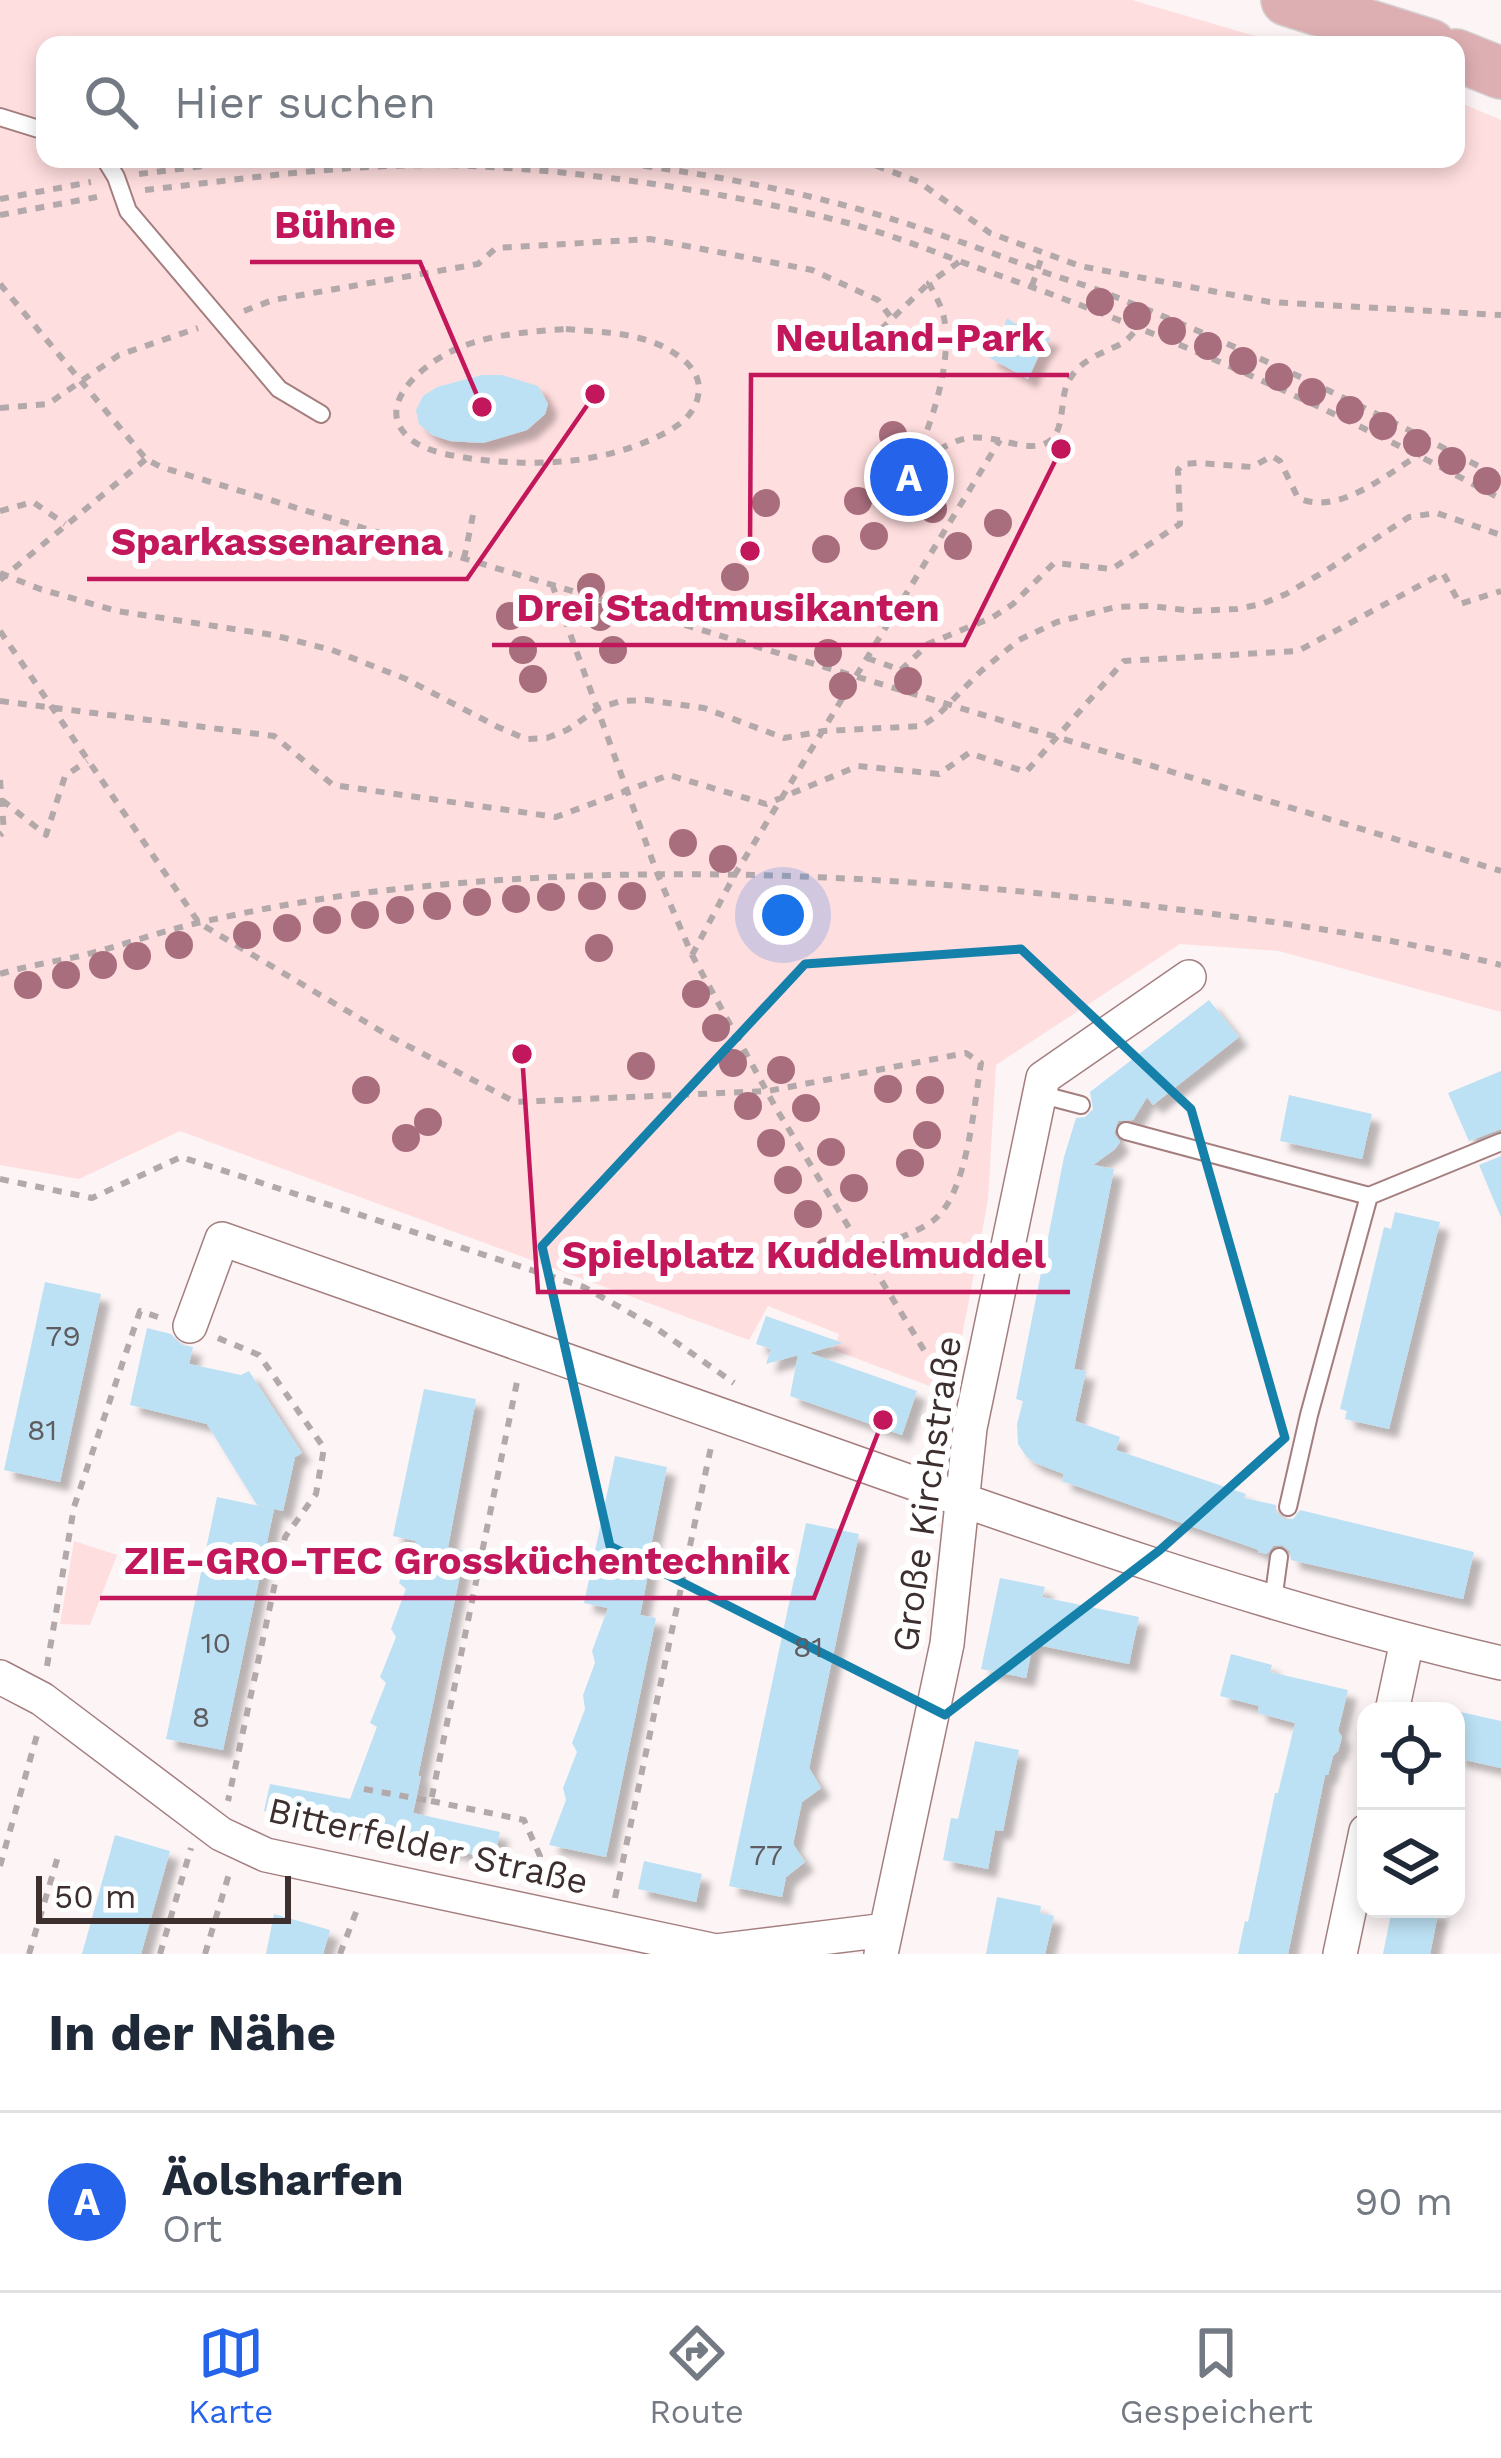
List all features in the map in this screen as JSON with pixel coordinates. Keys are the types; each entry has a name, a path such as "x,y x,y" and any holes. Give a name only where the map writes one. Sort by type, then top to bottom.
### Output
{"main road":[{"path":"1287,0 1401,36"},
{"path":"1465,59 1501,73"}],"street":[{"path":"1039,1094 1042,1078 1189,977"},
{"name":"Große Kirchstraße","path":"884,1942 947,1644 970,1428 1039,1094"},
{"path":"190,1326 222,1239 961,1501 1273,1601 1501,1663"},
{"path":"1394,1702 1407,1641"},
{"name":"Bitterfelder Straße","path":"0,1677 45,1701 221,1832 266,1855 716,1951 884,1942"},
{"path":"1340,1954 1357,1874"}],"lane":[{"path":"0,117 36,128"},
{"path":"110,168 128,211 279,389 321,414"},
{"path":"1039,1094 1081,1106"},
{"path":"1126,1131 1369,1196 1501,1142"},
{"path":"1288,1508 1369,1196"},
{"path":"1273,1601 1279,1557"}],"path":[{"path":"0,215 120,193 348,168"},
{"path":"491,168 647,184 842,221 1139,326 1264,380 1501,499"},
{"path":"664,168 849,206 1099,290 1251,353 1501,478"},
{"path":"883,168 919,182 990,233 1080,266 1270,302 1501,315"},
{"path":"0,408 48,404 118,355 273,300 478,264 496,248 650,238 812,270 878,300 892,319"},
{"path":"1032,286 1042,254"},
{"path":"868,342 929,283 960,261"},
{"path":"929,283 944,316 945,353 938,393 912,466 888,484 885,502 902,496 916,469 956,442 978,435 1020,446 1050,441 1058,432 1066,385 1077,369 1091,356 1124,344 1139,326"},
{"path":"0,284 146,459 160,467 1501,871"},
{"path":"566,329 653,340 693,369 700,385 698,402 667,433 576,461 507,463 440,453 415,443 403,431 398,405 402,389 416,373 452,351 520,332 566,329"},
{"path":"692,955 734,876 1000,440"},
{"path":"868,658 901,670 928,644 1013,604 1054,562 1112,569 1180,524 1178,470 1184,464 1252,467 1272,456 1280,461 1298,498 1324,503 1346,498 1419,455"},
{"path":"2,576 146,459"},
{"path":"0,512 33,502 65,524"},
{"path":"2,576 117,611 273,635 332,650 406,679 526,739 547,738 621,701 677,702 704,708 784,738 922,726 1019,640 1057,622 1116,607 1193,610 1262,604 1286,594 1409,517 1437,513 1501,535"},
{"path":"464,559 473,514"},
{"path":"0,701 274,736 333,784 556,817 669,775 766,804 857,766 939,773 969,753 1026,772 1124,661 1298,651 1443,573 1460,604 1501,591"},
{"path":"552,584 657,873 692,955 777,1110 970,1428"},
{"path":"0,631 199,923 391,1037 515,1102 768,1091 966,1053 981,1063 967,1152 949,1202 934,1220 866,1252"},
{"path":"2,800 46,835 65,776 87,761"},
{"path":"0,780 4,832 0,835"},
{"path":"0,974 199,923 364,893 551,876 657,873 882,879 1063,895 1242,917 1501,965"},
{"path":"0,1179 92,1198 181,1156 584,1287 653,1326 737,1386"},
{"path":"0,1866 45,1701 74,1507 140,1311 259,1355 323,1448 316,1494 285,1537 221,1832 160,1954"},
{"path":"430,1801 525,1346"},
{"path":"608,1928 718,1414"},
{"path":"364,1790 524,1820 540,1856 528,1911"},
{"path":"206,1954 233,1862 221,1832"},
{"path":"29,1954 59,1853"},
{"path":"340,1954 369,1879"}],"highlighted area":[{"path":"1021,949 1191,1109 1285,1438 1160,1550 945,1715 610,1546 542,1246 805,964"}],"shaded area":[{"path":"0,0 1132,0 1255,36 36,36 36,168 1465,168 1465,105 1501,120 1501,1012 1279,951 1180,944 996,1065 988,1200 951,1394 834,1350 839,1334 768,1306 749,1340 180,1131 79,1179 0,1165"},
{"path":"74,1541 117,1555 90,1625 60,1624"}],"building":[{"path":"1007,318 1028,332 1051,338 1028,379 988,357"},
{"path":"482,375 502,375 538,386 548,404 545,414 527,430 483,443 450,441 419,424 416,410 423,396 437,387"},
{"path":"1209,1000 1239,1037 1153,1105 1147,1097 1133,1120 1118,1121 1114,1133 1120,1142 1093,1165 1114,1169 1074,1369 1086,1371 1075,1421 1120,1437 1116,1450 1246,1494 1244,1498 1276,1505 1284,1519 1293,1519 1300,1510 1474,1552 1463,1599 1291,1560 1290,1551 1282,1545 1273,1546 1267,1554 1258,1552 1062,1481 1064,1474 1035,1463 1018,1444 1023,1401 1016,1399 1076,1118 1093,1109 1090,1092"},
{"path":"1501,1071 1501,1129 1469,1141 1448,1093"},
{"path":"1289,1095 1372,1114 1362,1159 1280,1141"},
{"path":"1501,1156 1501,1217 1479,1165"},
{"path":"1395,1212 1440,1222 1389,1429 1345,1419 1347,1411 1340,1409 1384,1227 1391,1229"},
{"path":"45,1282 101,1294 60,1482 4,1470"},
{"path":"766,1316 843,1343 809,1353 917,1391 902,1435 790,1396 798,1355 766,1364 771,1349 756,1344"},
{"path":"147,1328 171,1334 182,1345 193,1347 189,1364 241,1375 249,1371 302,1453 295,1457 283,1511 257,1505 207,1424 130,1405"},
{"path":"424,1389 476,1399 448,1547 465,1551 413,1813 500,1832 494,1859 264,1811 270,1784 350,1799 377,1727 370,1723 386,1683 380,1677 396,1637 391,1629 406,1589 399,1583 416,1541 393,1536"},
{"path":"615,1456 667,1467 640,1615 656,1618 606,1857 549,1845 566,1800 563,1788 577,1752 572,1743 595,1663 592,1651 608,1608 584,1603"},
{"path":"217,1497 274,1509 223,1750 166,1739"},
{"path":"806,1523 859,1534 809,1768 821,1788 802,1802 793,1844 805,1862 786,1877 782,1897 729,1886"},
{"path":"1000,1578 1045,1587 1042,1597 1139,1617 1129,1664 1033,1644 1026,1678 981,1669"},
{"path":"1231,1654 1272,1665 1270,1672 1348,1690 1338,1731 1342,1737 1325,1775 1288,1954 1238,1954 1295,1723 1258,1713 1259,1706 1220,1696"},
{"path":"1465,1713 1501,1721 1501,1768 1465,1760"},
{"path":"975,1741 1019,1750 1003,1831 995,1830 988,1869 943,1860 951,1818 958,1819"},
{"path":"115,1835 170,1851 141,1954 82,1954"},
{"path":"644,1861 702,1874 696,1902 638,1889"},
{"path":"997,1897 1041,1906 1040,1913 1054,1916 1045,1954 986,1954"},
{"path":"274,1914 330,1930 323,1954 266,1954"},
{"path":"1390,1918 1437,1918 1430,1954 1383,1954"}],"place":[{"name":"Sparkassenarena","path":"595,394"},
{"name":"Bühne","path":"482,407"},
{"name":"Drei Stadtmusikanten","path":"1061,449"},
{"name":"Äolsharfen","path":"909,477"},
{"name":"Neuland-Park","path":"750,551"},
{"name":"Spielplatz Kuddelmuddel","path":"522,1054"},
{"name":"ZIE-GRO-TEC Grossküchentechnik","path":"883,1420"}]}
